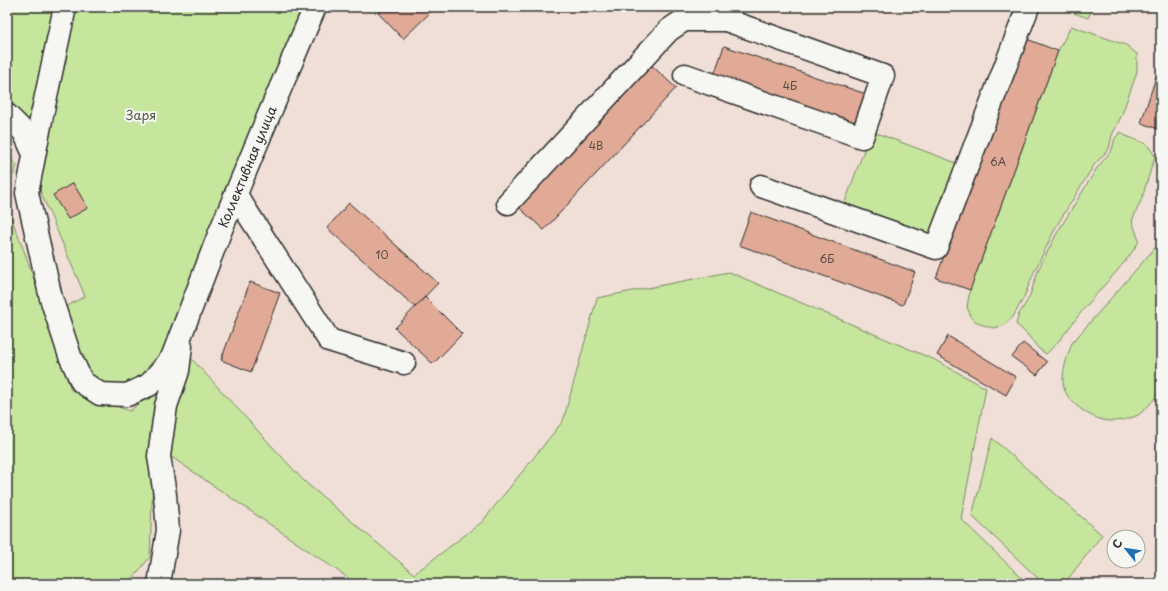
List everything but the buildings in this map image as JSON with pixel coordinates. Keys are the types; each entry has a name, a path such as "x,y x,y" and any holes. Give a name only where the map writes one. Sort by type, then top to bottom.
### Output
{"street":[{"path":"66,7 27,193 51,298 70,356 82,382 100,394 127,396 149,384 172,358 183,329"},
{"name":"Коллективная улица","path":"183,329 236,195 315,7"},
{"path":"762,186 936,248 1028,7"},
{"path":"508,203 669,30 684,20 728,14 883,76 862,137 685,75"},
{"path":"7,115 24,132 34,154"},
{"path":"236,195 329,340 404,363"},
{"path":"159,584 168,530 165,495 158,456 166,406 178,371 183,329"}],"green space":[{"name":"Заря","path":"7,7 303,7 195,267 158,366 137,383 100,387 87,374 62,309 85,296 41,193 34,154 7,110"},
{"path":"1057,7 1093,7 1088,18"},
{"path":"1071,26 1126,45 1137,54 1137,72 1121,117 1112,135 1109,149 1094,165 1057,225 1034,272 1024,297 1013,317 1003,326 993,328 980,324 972,319 967,307 970,290 1058,51"},
{"path":"871,131 959,164 932,236 844,205"},
{"path":"1121,132 1126,136 1147,144 1155,156 1142,198 1132,221 1139,241 1122,266 1046,354 1039,349 1027,334 1016,324 1019,314 1029,298 1039,268 1057,233 1097,168 1112,150 1115,138"},
{"path":"7,153 17,166 7,189"},
{"path":"7,207 26,256 71,390 130,411 191,358 304,481 414,574 482,522 563,421 597,298 729,272 935,360 986,388 961,519 1028,584 357,584 154,445 150,557 128,584 7,584"},
{"path":"1161,245 1161,390 1138,415 1117,421 1107,421 1097,418 1074,403 1064,388 1064,371 1072,343 1154,249"},
{"path":"992,438 1102,535 1064,584 1044,584 972,516"}]}
